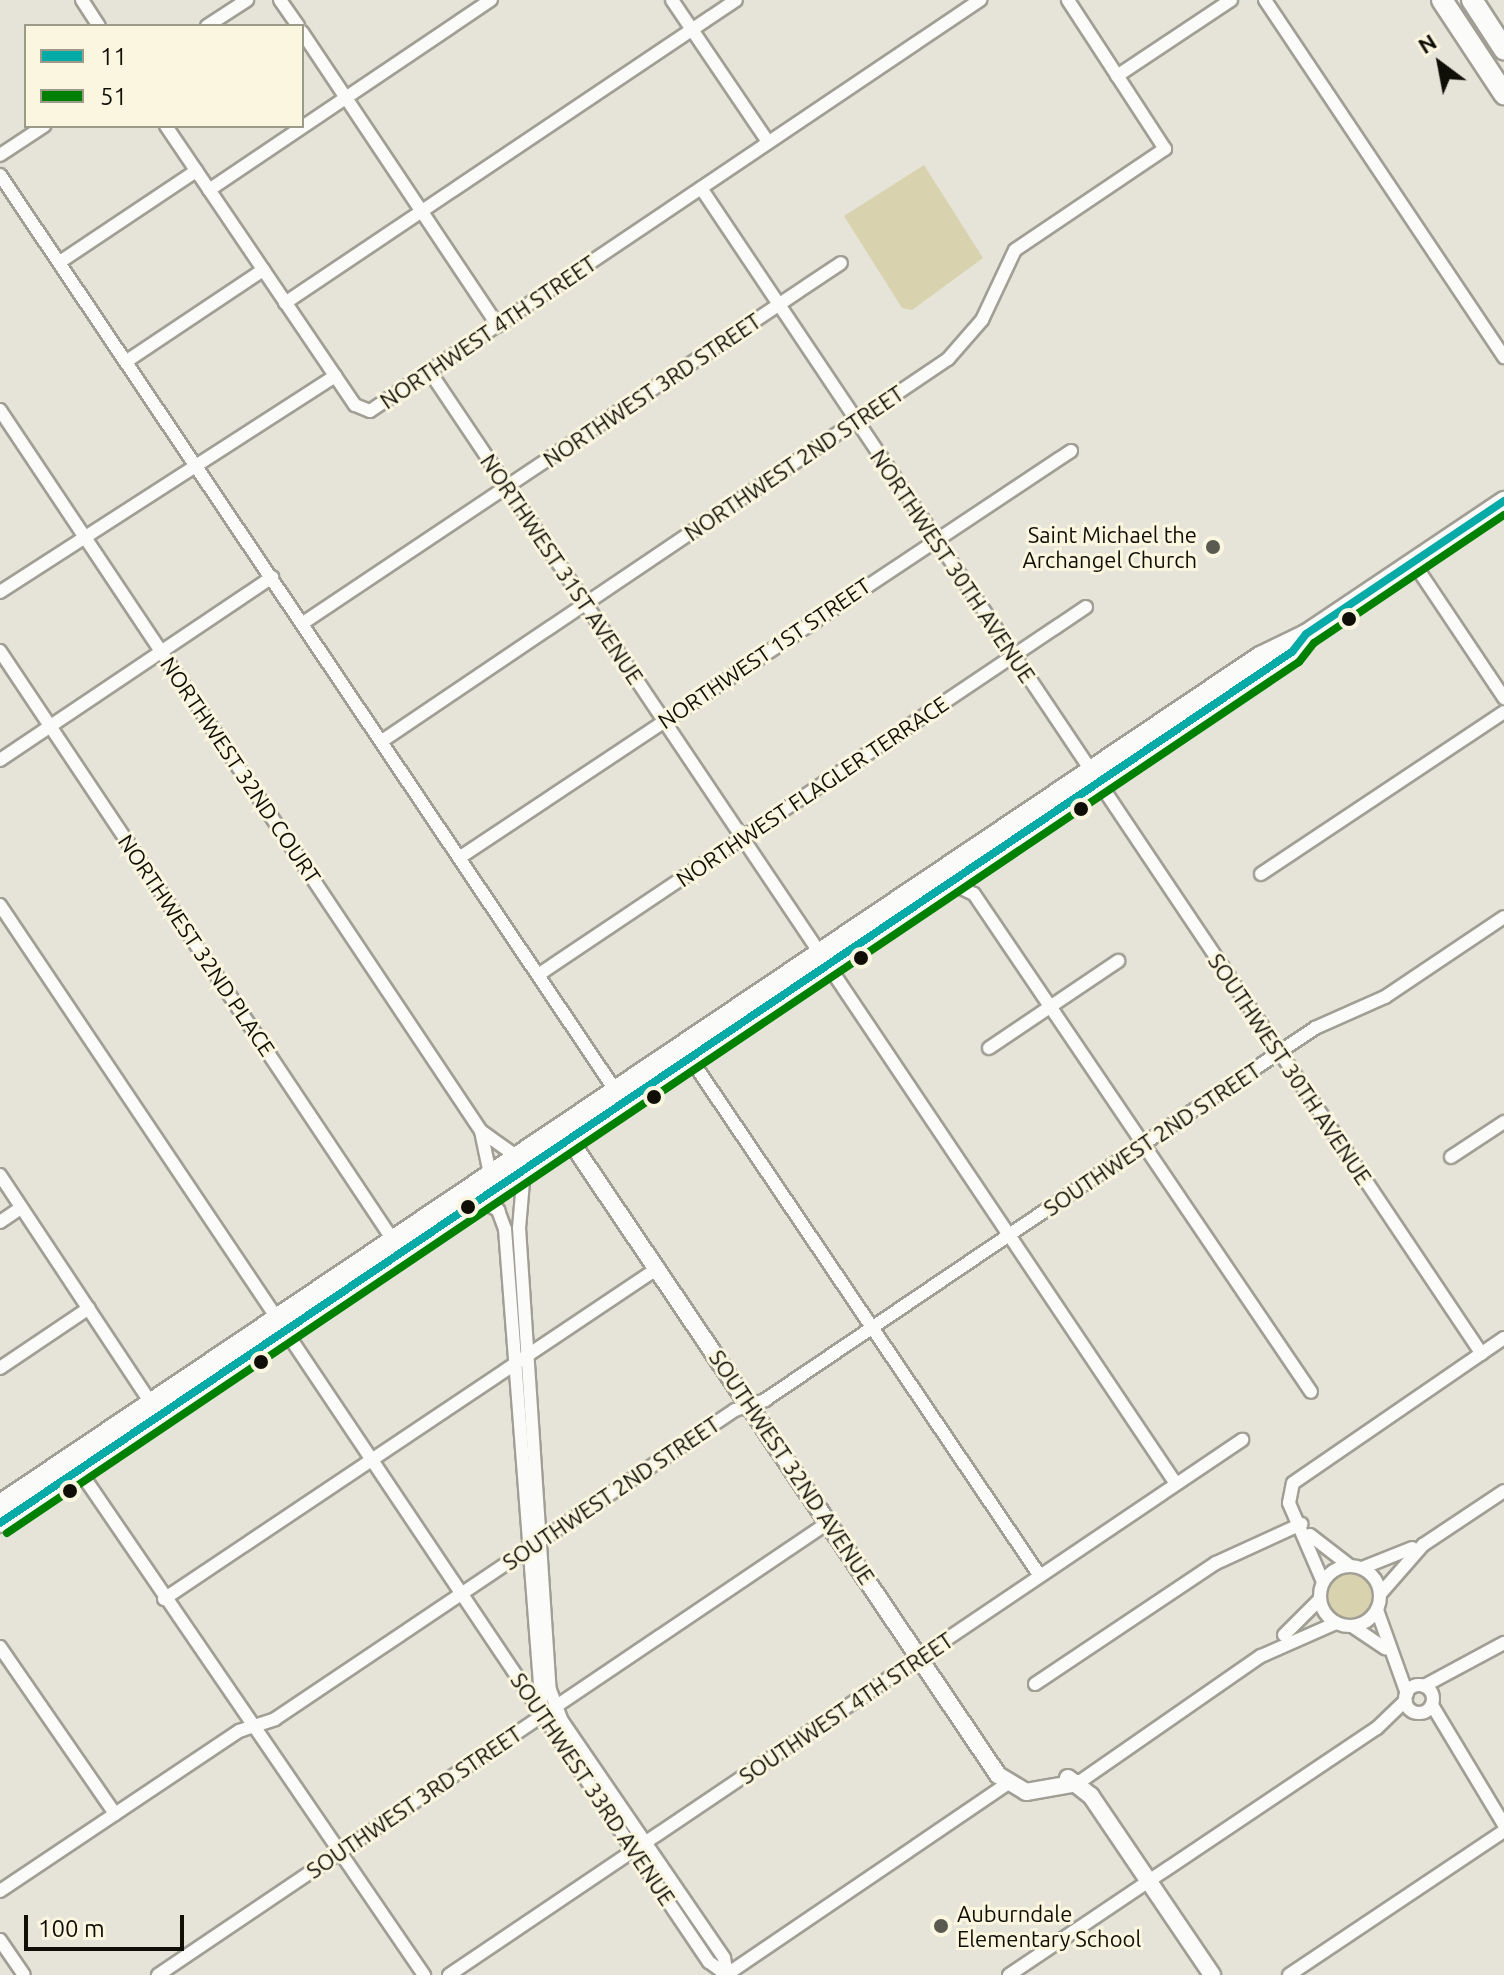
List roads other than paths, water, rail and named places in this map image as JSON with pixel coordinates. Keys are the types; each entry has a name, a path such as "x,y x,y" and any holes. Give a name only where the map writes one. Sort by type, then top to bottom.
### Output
{"highway":[{"path":"1442,0 1504,94"},
{"path":"1472,0 1504,49"}],"main road":[{"path":"0,1523 79,1470 393,1240 490,1174 569,1139 690,1058 823,959 1093,777 1206,710 1292,652 1306,634 1504,501"},
{"path":"0,1504 151,1403 480,1200 545,1137 823,959 951,883 1221,682 1284,640 1306,634"},
{"path":"1206,710 1221,682"},
{"path":"615,1090 633,1096"},
{"path":"545,1137 569,1139"}],"street":[{"path":"82,0 98,24"},
{"path":"210,24 247,0"},
{"path":"280,0 297,24"},
{"path":"304,126 491,0"},
{"path":"672,0 768,142"},
{"path":"285,303 736,0"},
{"name":"NORTHWEST 4TH STREET","path":"335,376 355,405 370,411 980,0"},
{"path":"1068,0 1117,76 1231,0"},
{"path":"1265,0 1504,357"},
{"path":"304,35 498,326"},
{"name":"NORTHWEST 2ND STREET","path":"382,741 958,350 1015,250 1165,149 1117,76"},
{"path":"0,155 41,128"},
{"path":"0,592 335,376 167,128"},
{"path":"209,190 301,128"},
{"path":"60,262 196,171"},
{"path":"0,176 197,464 615,1090"},
{"name":"NORTHWEST 30TH AVENUE","path":"701,188 1093,777"},
{"name":"NORTHWEST 3RD STREET","path":"303,623 841,263"},
{"path":"127,361 263,270"},
{"name":"NORTHWEST 31ST AVENUE","path":"430,372 1176,1484"},
{"name":"NORTHWEST 32ND COURT","path":"0,410 481,1131 520,1163"},
{"name":"NORTHWEST 1ST STREET","path":"459,858 934,539 1071,451"},
{"path":"1413,562 1504,698"},
{"path":"0,760 272,577"},
{"name":"NORTHWEST FLAGLER TERRACE","path":"538,975 1086,607"},
{"name":"NORTHWEST 32ND PLACE","path":"0,651 393,1240"},
{"path":"1261,874 1504,712"},
{"name":"SOUTHWEST 30TH AVENUE","path":"1093,777 1482,1354"},
{"path":"970,870 974,894 1311,1392"},
{"path":"951,883 974,894"},
{"name":"SOUTHWEST 33RD AVENUE","path":"0,905 712,1966 726,1975"},
{"name":"SOUTHWEST 2ND STREET","path":"0,1891 252,1727 275,1719 537,1542 874,1328 1279,1052 1327,1021 1385,997 1504,917"},
{"path":"989,1048 1118,961"},
{"path":"690,1058 1040,1576"},
{"path":"1451,1157 1504,1122"},
{"name":"NORTHWEST 32ND COURT","path":"481,1131 490,1174"},
{"name":"SOUTHWEST 32ND AVENUE","path":"569,1139 920,1658 1014,1785"},
{"path":"520,1163 518,1199 537,1542 555,1706"},
{"path":"0,1175 151,1403"},
{"path":"480,1200 504,1220 525,1550 534,1651 544,1713"},
{"path":"0,1222 21,1208"},
{"path":"164,1599 658,1268"},
{"path":"0,1368 89,1308"},
{"path":"726,1975 1014,1785 1078,1783 1261,1656 1320,1599 1323,1582 1305,1528 1288,1496 1298,1477 1504,1338"},
{"name":"SOUTHWEST 4TH STREET","path":"449,1975 1242,1440"},
{"path":"79,1470 164,1599 424,1975"},
{"path":"1449,1743 1406,1697 1394,1662 1385,1648 1377,1610 1381,1593 1423,1545 1504,1491"},
{"name":"SOUTHWEST 3RD STREET","path":"158,1975 829,1522"},
{"path":"1305,1528 1356,1567 1381,1593"},
{"path":"1035,1684 1216,1563 1305,1528"},
{"path":"1323,1582 1356,1567 1423,1545"},
{"path":"1320,1599 1336,1623"},
{"path":"1352,1626 1377,1610"},
{"path":"1261,1656 1336,1623 1352,1626 1385,1648"},
{"path":"1377,1728 1406,1697 1422,1686 1457,1674 1504,1643"},
{"path":"0,1647 115,1814"},
{"path":"507,1659 534,1651"},
{"path":"1289,1975 1504,1828 1449,1743 1433,1702 1422,1686 1394,1662"},
{"path":"1009,1975 1377,1728 1433,1702 1457,1674"},
{"name":"SOUTHWEST 33RD AVENUE","path":"555,1706 724,1958 726,1975"},
{"path":"1078,1783 1212,1975"},
{"path":"0,1940 24,1975"}],"place":[{"name":"Saint Michael the Archangel Church","path":"1213,547"},
{"name":"Auburndale Elementary School","path":"941,1926"}]}
